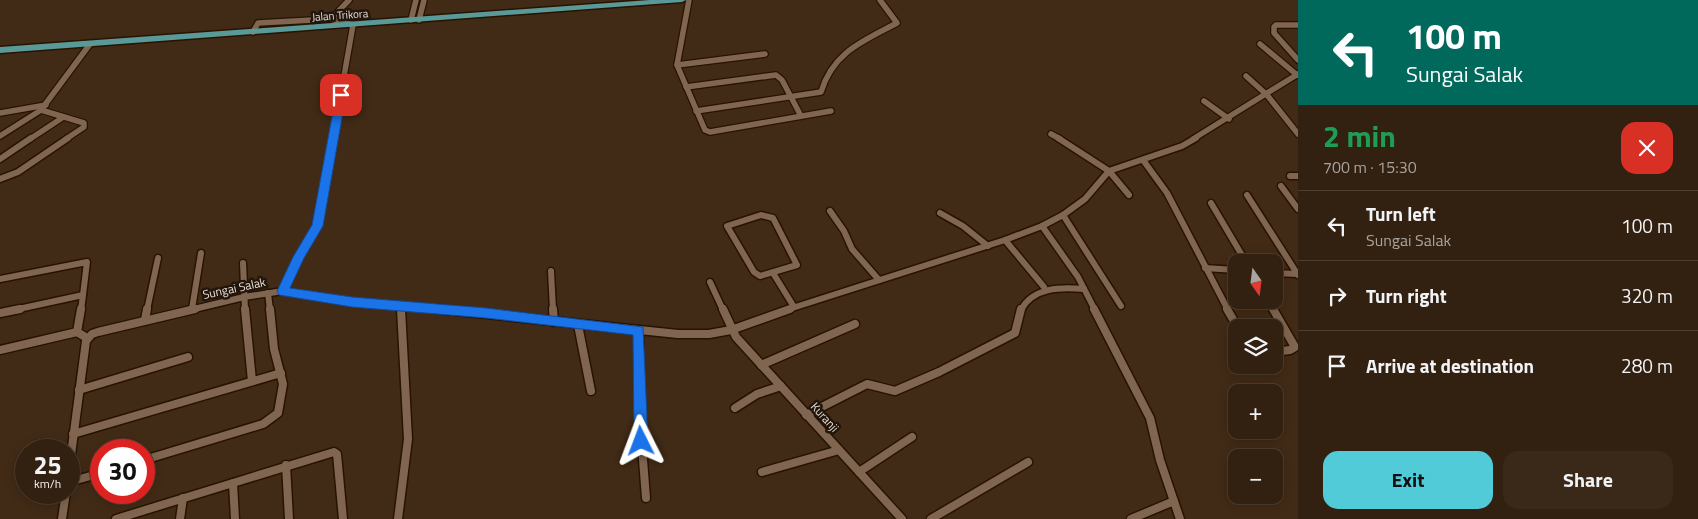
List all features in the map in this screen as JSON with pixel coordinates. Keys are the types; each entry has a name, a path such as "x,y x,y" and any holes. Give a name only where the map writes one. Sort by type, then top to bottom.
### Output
{"main road":[{"name":"Jalan Trikora","path":"0,50 682,0"}],"street":[{"path":"331,19 349,0"},
{"path":"416,0 416,20"},
{"path":"416,20 424,0"},
{"path":"689,0 677,65 702,126 708,132 831,111"},
{"path":"696,110 821,92 829,69 840,55 897,23 880,0"},
{"path":"253,32 258,23 331,19 354,25 318,226 298,257 283,291"},
{"path":"1298,25 1276,25 1274,27 1274,33 1298,60"},
{"path":"0,136 42,110 90,44"},
{"path":"1109,171 1182,146 1297,75 1260,44"},
{"path":"677,65 765,54"},
{"path":"686,87 772,74 782,80 801,116"},
{"path":"1246,76 1266,95 1298,134"},
{"path":"1204,101 1228,119"},
{"path":"0,113 47,104"},
{"path":"2,176 18,172 85,125 42,110"},
{"path":"0,159 62,118"},
{"path":"1051,134 1109,171 1129,195"},
{"path":"1142,160 1167,193 1233,319"},
{"name":"Sungai Salak","path":"87,338 98,332 145,320 244,297 283,291 401,307 486,313 578,325 678,334 709,334 731,330 794,307 988,246 1042,226 1063,215 1085,199 1109,171"},
{"path":"1290,176 1298,176"},
{"path":"1282,186 1298,209"},
{"path":"1246,196 1298,274"},
{"path":"1211,203 1241,254"},
{"path":"830,211 844,231 852,250 879,280"},
{"path":"940,213 964,226 988,246"},
{"path":"761,215 773,218 798,264 773,273 756,275 727,230 728,225 761,215"},
{"path":"1063,215 1122,306"},
{"path":"1042,226 1084,289 1150,418 1180,519"},
{"path":"1005,240 1044,288"},
{"path":"192,309 202,253"},
{"path":"145,320 158,258"},
{"path":"0,278 87,262 88,266 77,332"},
{"path":"243,263 244,297 252,381"},
{"path":"1205,268 1228,269"},
{"path":"551,271 554,322"},
{"path":"773,273 794,307"},
{"path":"1283,273 1298,274"},
{"name":"Kuranji","path":"710,282 731,330 902,519"},
{"path":"806,414 867,384 895,391 939,372 996,341 1015,333 1022,308 1031,298 1055,288 1084,289"},
{"path":"155,457 269,421 279,410 283,384 275,356 268,293"},
{"path":"0,313 83,294"},
{"path":"398,519 403,465 408,439 401,307"},
{"path":"1274,309 1296,343 1294,349 1283,351"},
{"path":"761,365 856,324"},
{"path":"578,325 590,391"},
{"path":"639,330 639,408 646,498"},
{"path":"0,350 77,332 87,338 73,439"},
{"path":"79,390 188,357"},
{"path":"74,434 281,373"},
{"path":"735,408 757,394 781,386"},
{"path":"859,472 912,437"},
{"path":"762,472 839,450"},
{"path":"116,519 286,465 335,453 344,519"},
{"path":"931,519 1028,462"},
{"path":"286,465 289,519"},
{"path":"233,483 235,519"},
{"path":"180,519 183,498"},
{"path":"1131,519 1174,501"},
{"path":"62,519 64,504"}],"route":[{"path":"341,95 318,226 298,257 283,291 352,302 486,313 578,325 639,330 641,441"}]}
